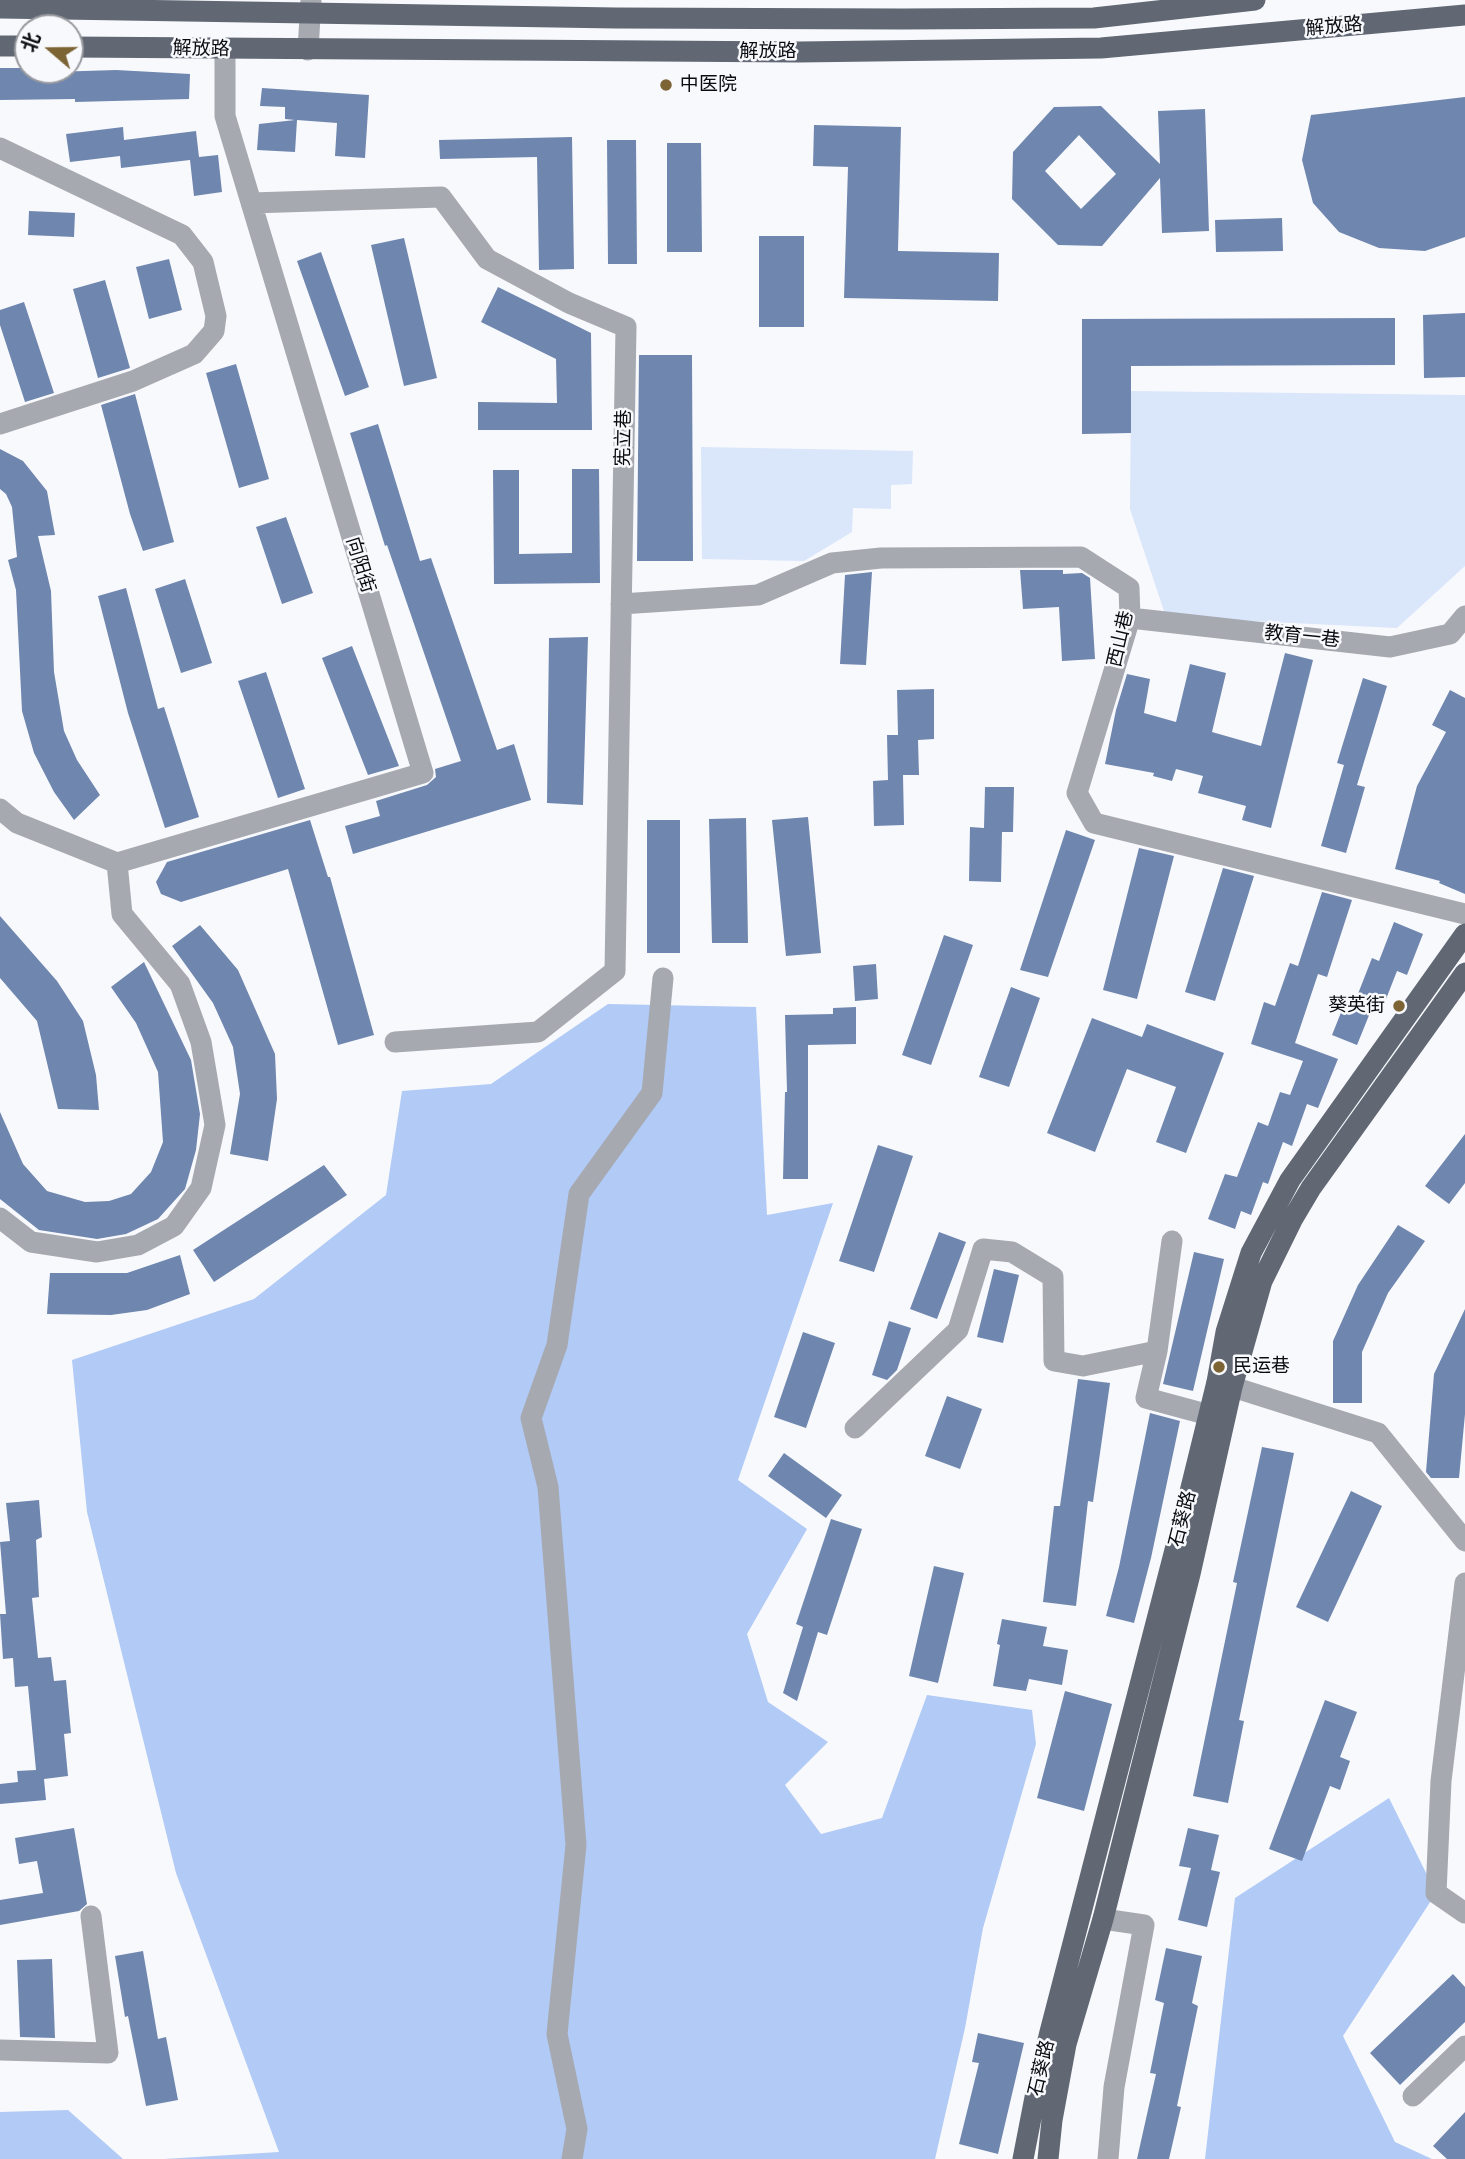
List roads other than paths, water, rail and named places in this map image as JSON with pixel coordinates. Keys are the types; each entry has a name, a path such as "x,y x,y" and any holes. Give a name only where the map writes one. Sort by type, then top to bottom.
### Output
{"main road":[{"name":"解放路","path":"0,8 311,7 616,18 1094,18 1255,0"},
{"name":"解放路","path":"84,47 813,52 1101,48 1465,15"},
{"name":"石葵路","path":"1023,2159 1050,2032 1209,1415 1225,1384 1226,1332 1251,1252 1275,1205 1465,934"},
{"path":"1048,2159 1066,2044 1103,1919 1190,1574 1225,1384 1262,1281 1292,1220 1311,1188 1465,972"}],"street":[{"path":"307,50 311,7"},
{"name":"向阳街","path":"117,863 423,773 225,116 225,49"},
{"path":"0,148 182,235 203,262 216,316 214,331 194,354 133,381 0,424"},
{"name":"宪立巷","path":"251,203 441,197 487,259 569,303 626,327 615,971 538,1032 395,1042"},
{"name":"西山巷","path":"621,604 758,595 832,563 869,559 1081,557 1129,588 1130,618 1077,793 1094,823 1465,914"},
{"name":"教育一巷","path":"1130,618 1390,647 1450,634 1465,616"},
{"path":"0,809 17,823 117,863 122,914 180,984 201,1042 215,1125 201,1188 174,1226 138,1245 97,1252 31,1242 0,1218"},
{"path":"572,2159 578,2129 557,2034 576,1844 548,1487 531,1418 557,1345 579,1195 652,1093 663,978"},
{"path":"1172,1241 1157,1350 1146,1398 1209,1415"},
{"path":"855,1428 958,1330 983,1249 1012,1252 1053,1277 1054,1361 1083,1366 1157,1350"},
{"path":"1225,1384 1378,1433 1465,1541"},
{"path":"1465,1583 1441,1781 1436,1893 1465,1913"},
{"path":"0,2050 108,2053 91,1916"},
{"path":"1103,1919 1144,1925 1114,2087 1108,2159"},
{"path":"1413,2096 1465,2046"}],"place":[{"name":"中医院","path":"666,85"},
{"name":"葵英街","path":"1399,1006"},
{"name":"民运巷","path":"1219,1367"}]}
